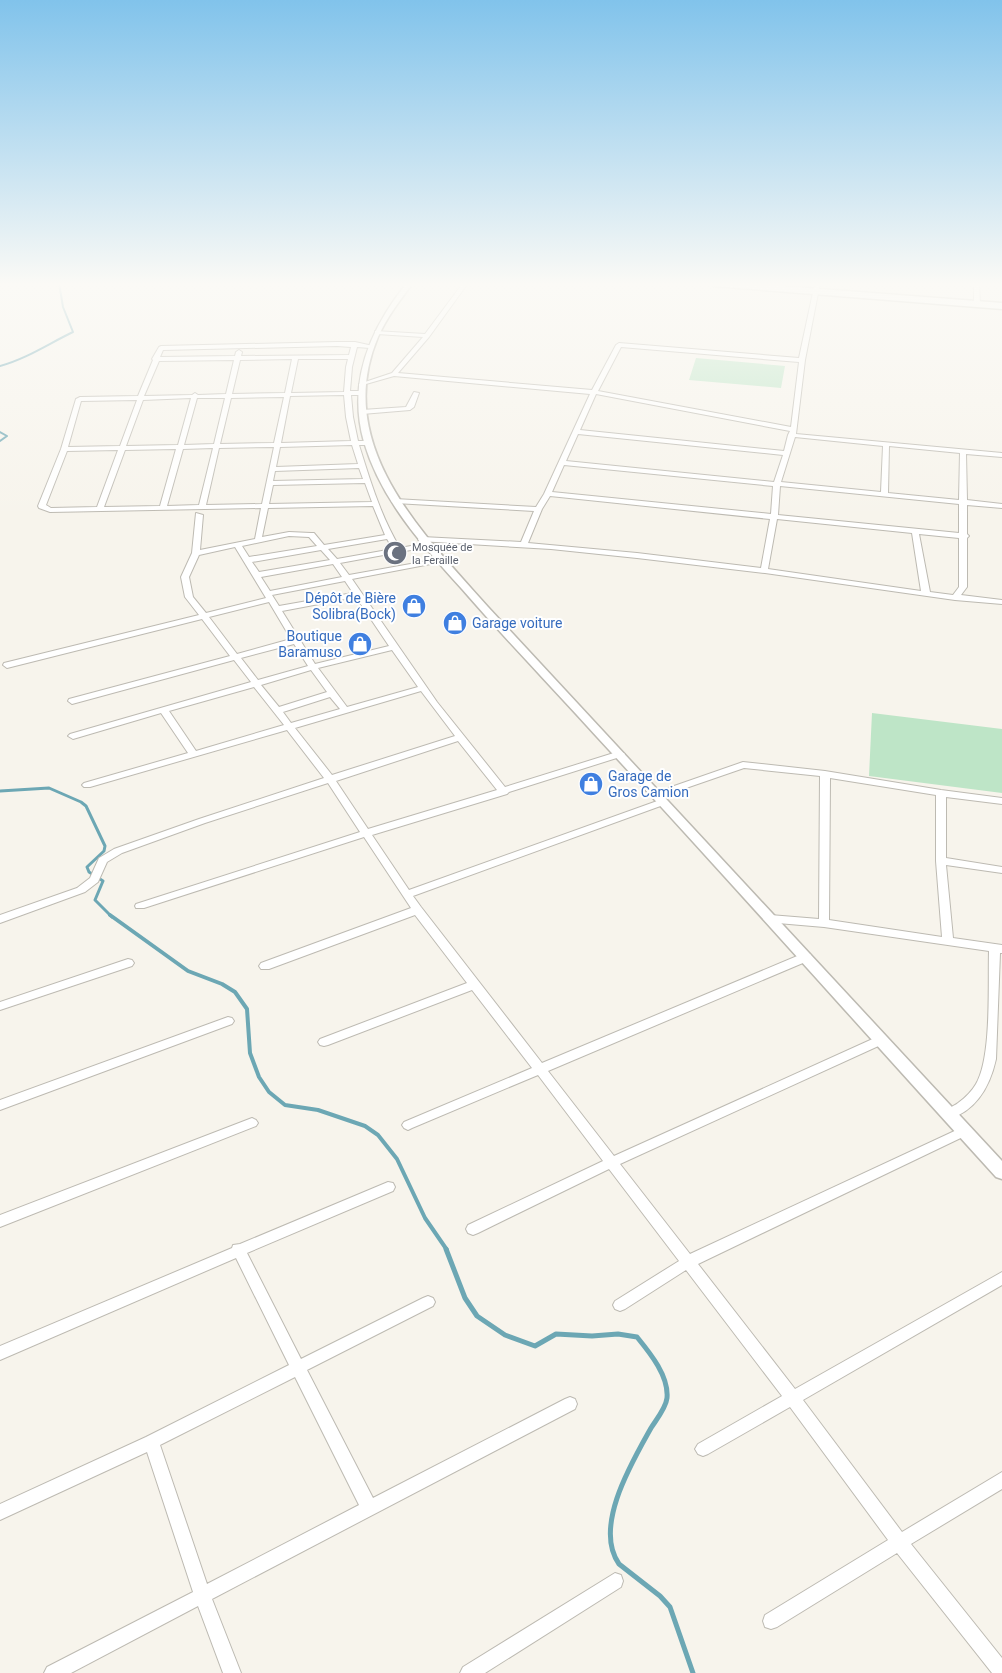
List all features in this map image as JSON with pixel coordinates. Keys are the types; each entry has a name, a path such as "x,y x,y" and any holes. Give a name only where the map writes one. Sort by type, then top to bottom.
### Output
{"street":[{"path":"100,509 154,361"},
{"path":"202,507 237,361"},
{"path":"258,540 294,361"},
{"path":"350,361 348,393 353,444 389,536 397,549"},
{"path":"365,361 361,389 362,412 369,443 378,467 396,500 425,542 495,622 620,754 949,1114 996,1158 1002,1172"},
{"path":"376,504 50,510 42,506 64,449 78,400 140,396 348,393 394,374 405,361"},
{"path":"524,544 538,509 548,494 594,392 610,361"},
{"path":"764,571 774,517 777,483 793,432 802,361"},
{"path":"394,374 594,392 793,432 886,444 1002,455"},
{"path":"362,412 408,409 411,407 416,393"},
{"path":"163,508 195,395"},
{"path":"577,432 786,453"},
{"path":"64,449 369,443"},
{"path":"884,494 886,444"},
{"path":"955,598 963,587 965,536 963,451"},
{"path":"562,463 1002,506"},
{"path":"273,468 362,466"},
{"path":"270,483 367,481"},
{"path":"548,494 965,536"},
{"path":"396,500 538,509"},
{"path":"199,515 196,553 185,577 189,597 330,780 417,910 792,1397 900,1542 1002,1672"},
{"path":"915,531 926,594"},
{"path":"196,553 289,534 311,535 335,561 423,688 504,792"},
{"path":"248,560 389,536"},
{"path":"257,575 425,542 524,544 764,571 955,598 1002,602"},
{"path":"237,544 271,596 295,641 331,694 345,710"},
{"path":"7,665 203,616 271,596 347,578 441,560"},
{"path":"278,610 359,594"},
{"path":"72,701 295,641"},
{"path":"73,736 312,667 394,647"},
{"path":"87,785 423,688"},
{"path":"277,711 331,694"},
{"path":"164,711 194,755"},
{"path":"0,919 81,890 94,880 103,860 110,854 202,821 460,737"},
{"path":"140,906 260,864 504,792 620,754"},
{"path":"407,894 743,765 825,774 941,794 1002,800"},
{"path":"824,923 825,774"},
{"path":"941,794 941,861 948,940"},
{"path":"941,861 1002,870"},
{"path":"265,966 417,910"},
{"path":"770,919 824,923 948,940 998,949 990,1067 975,1096 964,1106 949,1114"},
{"path":"408,1125 806,957"},
{"path":"0,1006 128,963"},
{"path":"324,1042 475,984"},
{"path":"0,1105 228,1021"},
{"path":"474,1229 612,1162 881,1040"},
{"path":"0,1220 252,1123"},
{"path":"620,1304 688,1262 965,1131"},
{"path":"0,1353 238,1249 388,1187"},
{"path":"238,1249 369,1508"},
{"path":"703,1449 1002,1278"},
{"path":"0,1512 151,1442 428,1302"},
{"path":"54,1673 570,1404"},
{"path":"151,1442 202,1595 232,1673"},
{"path":"771,1621 1002,1480"},
{"path":"469,1673 615,1582"}],"green space":[{"path":"695,361 730,361 785,366 781,388 689,380"},
{"path":"872,713 1002,729 1002,793 869,776"}],"waterway":[{"path":"0,366 14,361"},
{"path":"0,432 7,436 0,441"},
{"path":"0,791 49,788 86,806 105,846 104,851 87,867 89,872 103,881 95,900 110,915"},
{"path":"110,915 188,971 222,984 235,992 247,1009 250,1053 259,1077 269,1092 285,1105 318,1110 365,1126 378,1135 397,1159 425,1218 447,1250"},
{"path":"446,1249 465,1298 477,1316 505,1335 535,1346 556,1334 592,1336 618,1334 637,1337 658,1365 667,1390 666,1402 634,1458 626,1476 618,1495 610,1532 612,1549 619,1564 660,1596 670,1607 693,1673"}],"place":[{"name":"Mosquée de la Feraille","path":"395,553"},
{"name":"Dépôt de Bière Solibra(Bock)","path":"414,606"},
{"name":"Garage voiture","path":"455,623"},
{"name":"Boutique Baramuso","path":"360,644"},
{"name":"Garage de Gros Camion","path":"591,784"}]}
